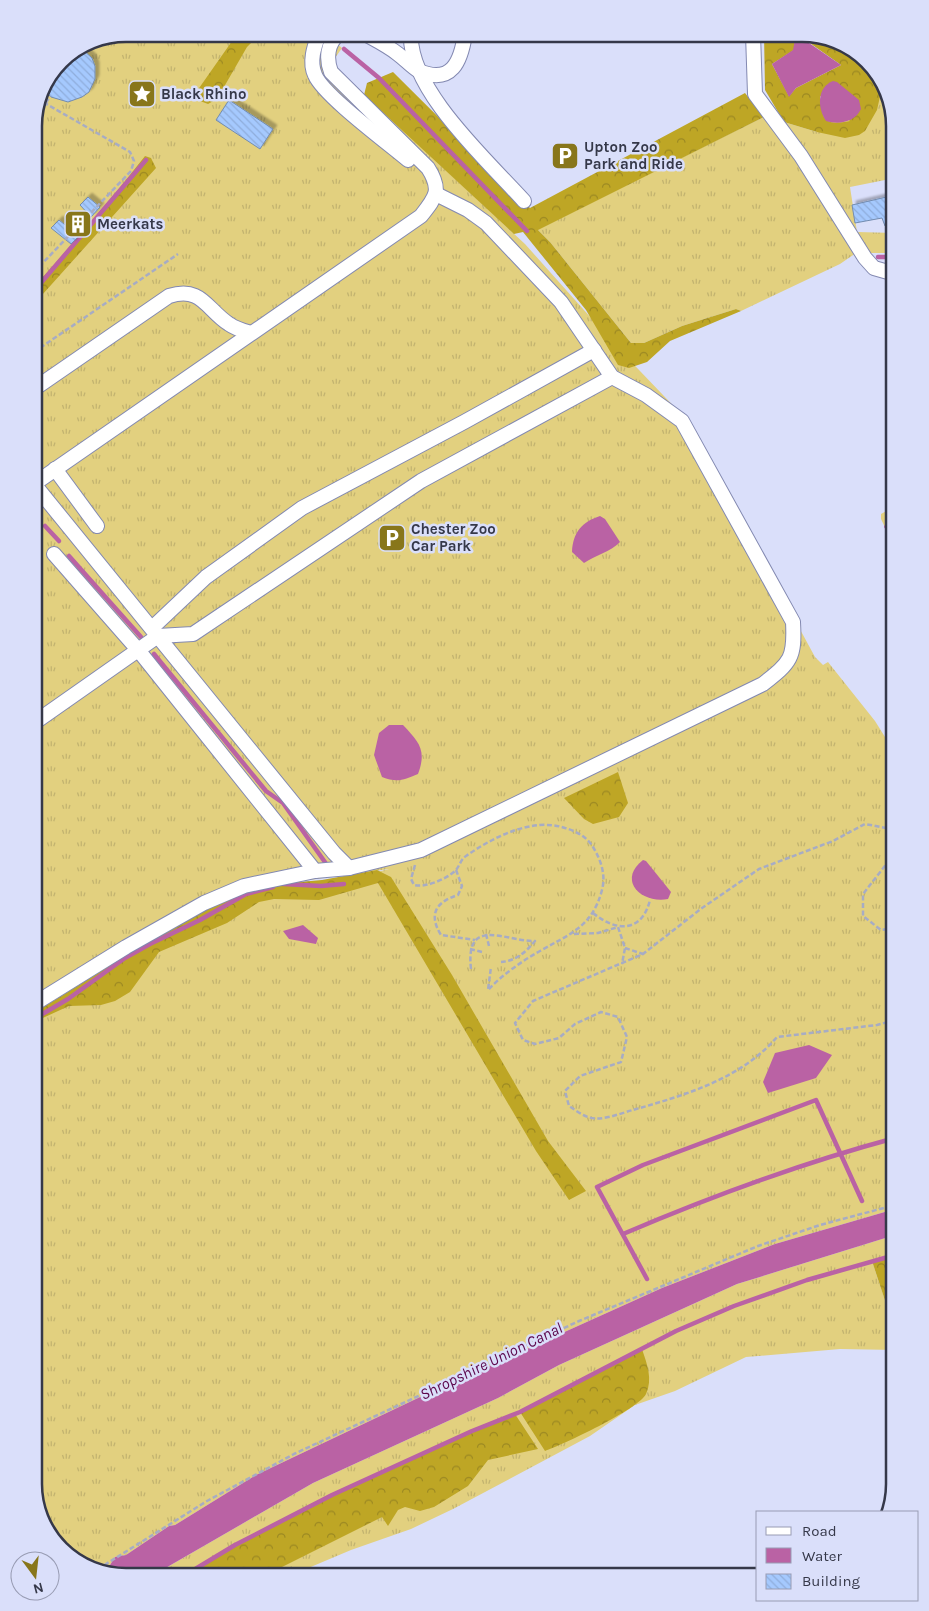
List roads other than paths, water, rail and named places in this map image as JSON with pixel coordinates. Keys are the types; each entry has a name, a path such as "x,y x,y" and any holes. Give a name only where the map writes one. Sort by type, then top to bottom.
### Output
{"street":[{"path":"316,42 312,64 320,84 415,165 431,189 433,199"},
{"path":"43,478 421,216 433,199 436,180 428,168 331,72 327,61 328,51 334,42"},
{"path":"379,42 398,54 418,70 434,75 448,73 457,65 463,42"},
{"path":"413,42 418,70 440,107 524,201"},
{"path":"753,43 755,94 801,156 865,258 874,268 886,271"},
{"path":"42,999 126,947 204,903 244,886 315,871 349,868 421,850 763,684 784,667 794,646 792,622 682,421 646,395 612,377 561,302 486,223 468,210 433,199"},
{"path":"43,383 169,296 182,292 204,300 231,326 251,333"},
{"path":"43,717 139,651 206,577 302,508 594,350"},
{"path":"155,632 193,634 421,481 612,377"},
{"path":"55,470 97,526"},
{"path":"43,495 334,853 349,868"},
{"path":"54,554 139,651 315,871"}],"water":[{"path":"794,43 809,43 841,65 796,88 789,97 772,64 793,50"},
{"path":"833,81 837,82 859,100 861,109 851,120 836,123 826,121 823,116 820,104 821,93"},
{"path":"600,516 605,519 620,542 584,563 572,552 574,539 583,525"},
{"path":"389,725 403,725 420,747 422,759 418,774 400,780 382,777 374,755 379,733"},
{"path":"643,860 646,861 671,892 668,899 658,900 649,898 636,889 632,882 632,875"},
{"path":"303,925 318,938 316,944 289,939 283,931"},
{"path":"809,1045 832,1055 816,1078 768,1093 763,1082 775,1053"},
{"path":"886,1212 886,1238 737,1284 559,1365 498,1398 313,1483 166,1568 108,1566 115,1557 126,1555 169,1526 175,1525 256,1475 418,1398 662,1288 775,1244"}],"waterway":[{"path":"344,49 379,78 527,231"},
{"path":"43,281 146,160"},
{"path":"878,257 886,257"},
{"path":"45,526 59,541"},
{"path":"69,556 141,637"},
{"path":"154,654 266,791 283,803 327,865"},
{"path":"283,884 321,886 344,884"},
{"path":"42,1014 68,999 125,958 150,944 200,920 246,894 273,887"},
{"path":"647,1279 597,1187 643,1165 816,1100 862,1201"},
{"path":"623,1234 690,1206 758,1181 886,1141"},
{"path":"197,1568 235,1545 332,1495 472,1431 520,1412 676,1331 734,1306 807,1280 886,1258"}],"place":[{"name":"Black Rhino","path":"142,94"},
{"name":"Upton Zoo Park and Ride","path":"565,156"},
{"name":"Meerkats","path":"78,224"},
{"name":"Chester Zoo Car Park","path":"392,538"}],"water label":[{"name":"Shropshire Union Canal","path":"491,1361"}]}
